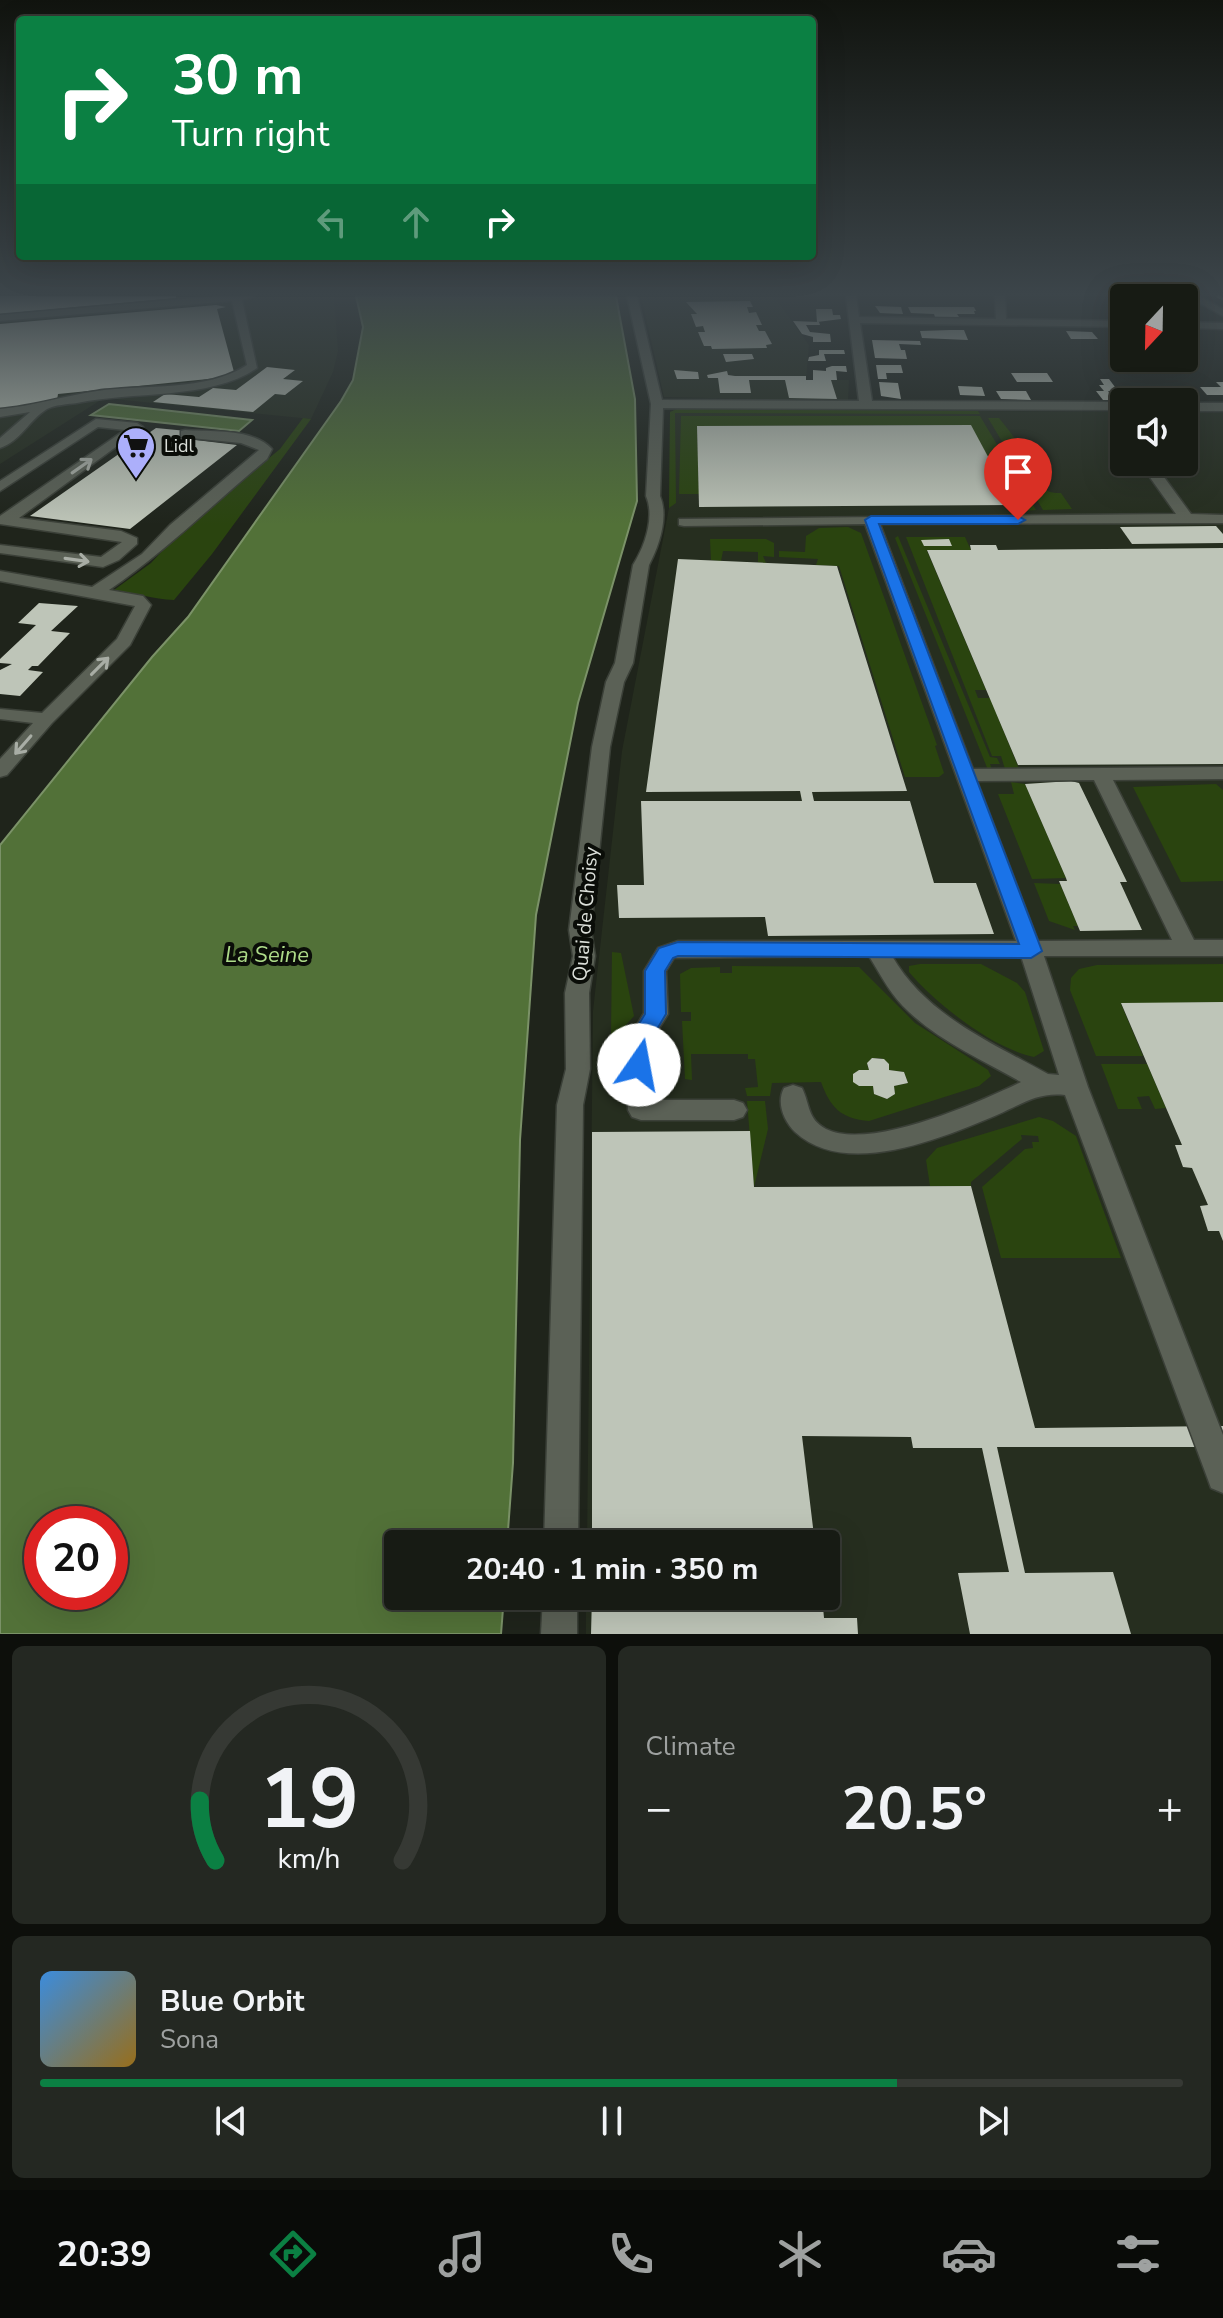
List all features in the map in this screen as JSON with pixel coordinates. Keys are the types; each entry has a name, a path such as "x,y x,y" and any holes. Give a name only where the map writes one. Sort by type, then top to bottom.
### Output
{"street":[{"path":"0,413 41,409 97,396 218,381 244,372"},
{"name":"Quai de Choisy","path":"561,1530 570,1105 578,1069 577,993 584,956 580,930 601,747 615,682 624,663 641,565 649,551 658,508 653,496 657,404 650,372"},
{"path":"862,372 866,405"},
{"path":"657,404 1110,406"},
{"path":"1198,407 1223,407"},
{"path":"0,444 41,409"},
{"path":"0,487 96,423 137,427 19,511 2,517"},
{"path":"96,591 147,557 175,528 262,456 266,449 257,442 185,434"},
{"path":"1156,476 1187,519"},
{"path":"0,549 103,562 114,557 132,541 121,535 2,517"},
{"path":"684,522 1071,517 1223,519"},
{"path":"871,520 1031,951 1075,1087 1223,1477"},
{"path":"0,576 137,599 143,605 124,641 46,719 0,771"},
{"path":"0,714 46,719"},
{"path":"966,775 1223,773"},
{"path":"1101,774 1187,949"},
{"path":"734,1110 641,1110 638,1043 656,1014 655,971 666,953 678,949 1031,951 1223,948"},
{"path":"877,950 895,981 918,1007 968,1041 1043,1083 1075,1087"},
{"path":"793,1095 797,1118 814,1135 836,1142 864,1145 885,1143 993,1107 1043,1083"},
{"path":"559,1634 560,1610"}],"shaded area":[{"path":"0,372 333,372 311,419 104,398 0,464"},
{"path":"658,372 807,372 806,380 849,380 848,401 664,397"},
{"path":"677,409 1110,412 1110,476 1198,476 1198,412 1223,413 1223,1634 586,1634 586,1610 840,1610 840,1530 587,1530 593,1011 622,751 669,508 670,412"},
{"path":"677,409 978,411 980,414 675,413 676,503 669,508 670,412"},
{"path":"681,416 980,416 1036,510 1014,512 1014,505 970,425 697,426 699,494 679,494"},
{"path":"303,418 311,419 212,554 174,600 114,590 151,563 179,533 280,449"},
{"path":"988,418 999,418 1022,449 1040,484 1052,492 1061,493 1072,509 1043,510"},
{"path":"848,527 861,533 937,745 944,773 939,777 905,777 839,566 816,565 818,559 779,557 779,551 805,552 806,536 819,528"},
{"path":"898,536 990,757 997,758 1000,764 990,764 992,770 988,770 895,538"},
{"path":"906,537 965,537 971,550 927,551 986,690 975,690 978,698 990,698 1019,769 1005,769 1001,756 992,756"},
{"path":"710,539 766,539 774,543 774,557 763,556 766,563 758,562 758,552 723,551 721,561 711,560"},
{"path":"1011,782 1025,784 1066,878 1032,879 998,794 1014,794"},
{"path":"1216,784 1223,790 1223,881 1181,882 1133,787"},
{"path":"1034,883 1060,884 1078,926 1073,926 1075,930 1049,921"},
{"path":"612,952 621,953 634,1016 617,1035 611,1035"},
{"path":"981,964 1017,983 1025,992 1044,1051 1034,1057 983,1035 934,998 909,972 909,966"},
{"path":"1223,964 1223,1002 1121,1004 1143,1056 1096,1056 1070,990 1071,978 1079,969 1097,965"},
{"path":"732,966 859,967 915,1023 988,1070 991,1076 979,1086 869,1121 851,1118 838,1110 821,1082 772,1083 770,1096 747,1096 745,1088 758,1087 755,1059 748,1059 748,1054 691,1054 692,1080 685,1079 682,1021 691,1021 691,1012 681,1012 680,974 691,968 720,967 720,973 732,973","holes":["872,1058 881,1058 889,1064 889,1070 904,1072 908,1083 894,1086 895,1094 887,1099 874,1094 873,1086 859,1086 853,1081 853,1074 859,1070 870,1071 867,1065"]},
{"path":"1101,1064 1147,1064 1166,1108 1155,1109 1149,1096 1137,1097 1142,1109 1118,1109"},
{"path":"747,1101 765,1101 768,1129 754,1187"},
{"path":"1039,1117 1053,1121 1076,1136 1121,1258 1001,1258 982,1187 1025,1149 1033,1148 1032,1142 1039,1142 1038,1136 1021,1135 1022,1139 971,1182 971,1186 930,1186 926,1160 937,1148"}],"water":[{"name":"La Seine","path":"354,372 630,372 635,399 637,501 578,703 536,915 520,1140 513,1463 508,1530 384,1530 384,1610 503,1610 501,1634 0,1634 0,845 188,617 341,401"},
{"path":"109,404 252,420 239,431 91,415"}],"building":[{"path":"0,372 233,372 218,378 58,394 57,400 0,410"},
{"path":"260,372 292,372 283,379 303,381 285,395 275,394 253,412 153,402 165,394 199,397 213,388 236,390"},
{"path":"675,372 698,372 699,379 677,379"},
{"path":"727,372 735,376 806,376 806,380 813,380 813,372 836,372 837,380 831,380 837,399 789,398 785,380 749,380 751,393 720,393 718,378 708,378 707,375"},
{"path":"877,372 903,372 886,373 887,379 878,379"},
{"path":"1011,373 1047,373 1053,382 1017,382"},
{"path":"1100,379 1109,379 1116,388 1108,391 1110,400 1103,400 1096,391 1104,391 1099,385 1104,385"},
{"path":"879,382 898,383 901,399 881,396"},
{"path":"1216,382 1223,382 1223,395 1207,395 1200,387 1221,387"},
{"path":"958,386 982,387 985,396 960,395"},
{"path":"996,391 1026,391 1031,400 1001,399"},
{"path":"971,425 1014,505 699,507 697,426"},
{"name":"Lidl","path":"156,428 187,431 179,438 237,445 130,529 30,516"},
{"path":"1216,526 1223,534 1223,543 1132,544 1120,527"},
{"path":"949,539 952,546 924,546 921,540"},
{"path":"970,545 996,545 998,550 1223,548 1223,764 1018,765 927,550 971,550"},
{"path":"678,559 837,566 907,791 812,792 814,801 910,801 934,883 976,883 994,934 768,936 765,917 619,918 617,885 644,885 641,801 802,801 800,791 646,792"},
{"path":"39,603 78,606 51,631 70,633 38,666 28,670 43,672 20,696 0,694 0,670 12,664 0,663 0,659 36,625 18,623"},
{"path":"1079,783 1127,882 1120,882 1142,930 1080,931 1059,881 1067,881 1066,878 1025,784"},
{"path":"1223,1002 1223,1241 1219,1231 1208,1231 1200,1206 1208,1205 1192,1168 1183,1167 1175,1145 1182,1145 1121,1003"},
{"path":"872,1058 884,1059 889,1064 889,1070 904,1072 908,1083 894,1086 895,1094 887,1099 874,1094 873,1086 859,1086 853,1082 853,1074 859,1070 869,1070 867,1063"},
{"path":"750,1131 754,1187 971,1186 1035,1428 1223,1426 1223,1447 997,1447 1025,1573 1113,1572 1131,1634 970,1634 958,1573 1009,1572 982,1448 913,1448 911,1437 802,1436 813,1530 592,1530 592,1132"},
{"path":"592,1610 823,1610 824,1618 857,1618 858,1634 591,1634"}],"place":[{"name":"Lidl","path":"136,480"}],"route":[{"path":"639,1065 638,1043 656,1014 655,971 666,953 678,949 1031,951 871,520 1018,520"}]}
